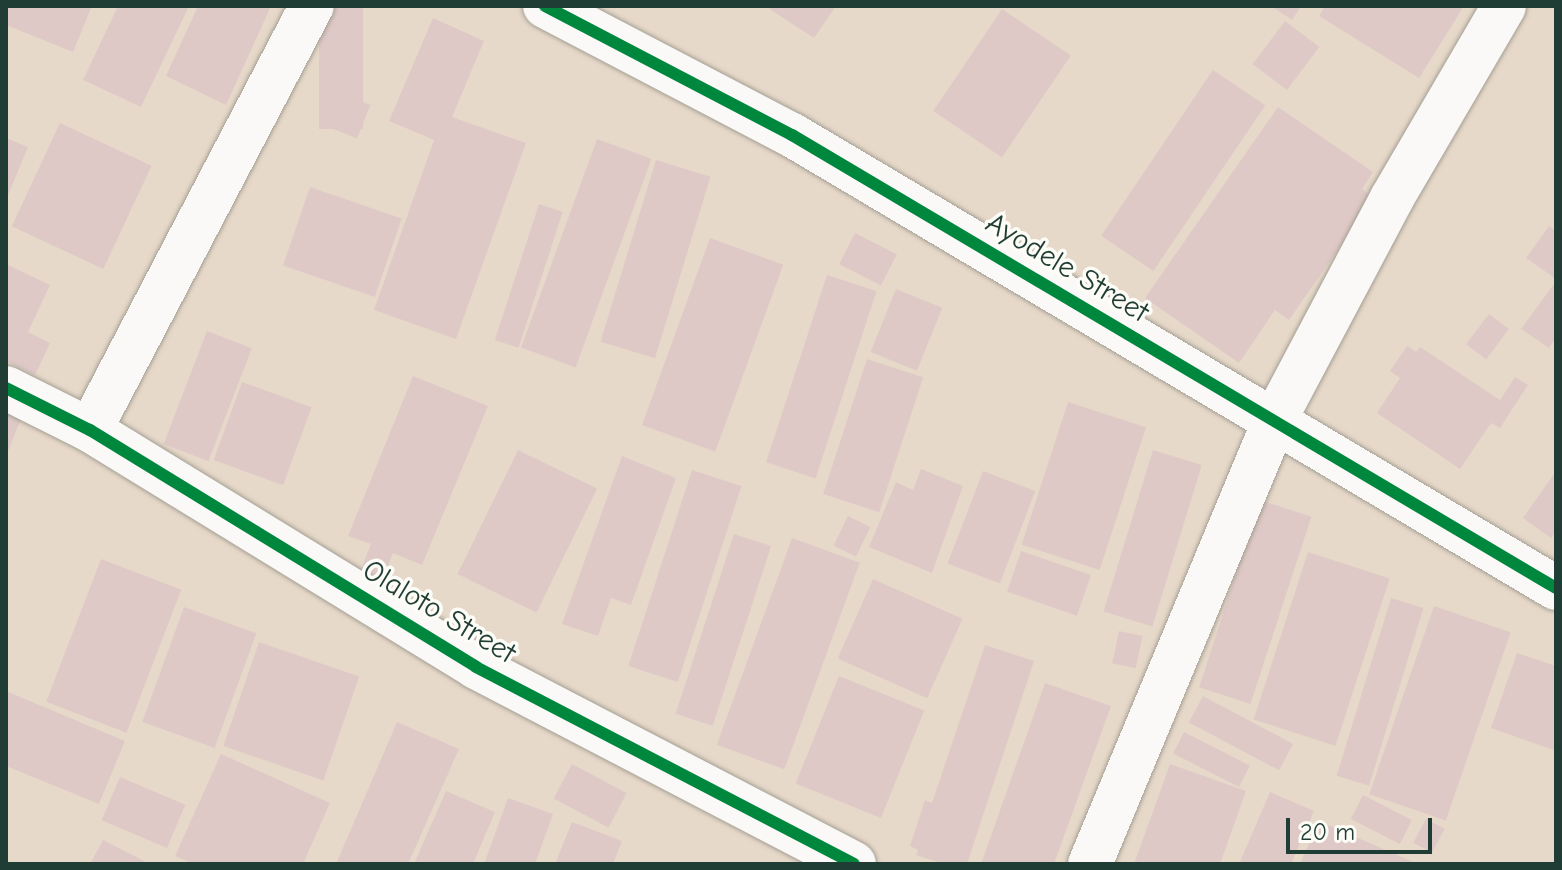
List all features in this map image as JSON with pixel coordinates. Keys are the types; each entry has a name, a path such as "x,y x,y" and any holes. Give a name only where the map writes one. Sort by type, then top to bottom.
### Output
{"street":[{"path":"90,430 312,6"},
{"name":"Ayodele Street","path":"545,6 792,135 1556,588"},
{"path":"1090,864 1274,421 1392,198 1504,6"},
{"name":"Olaloto Street","path":"6,388 90,430 476,667 854,864"}],"building":[{"path":"6,6 92,6 73,52 6,25"},
{"path":"118,6 189,6 141,107 83,80"},
{"path":"198,6 271,6 226,105 166,76"},
{"path":"319,6 363,6 363,129 319,129"},
{"path":"765,6 836,6 814,38"},
{"path":"1271,6 1301,6 1292,20"},
{"path":"1325,6 1464,6 1419,78 1319,16"},
{"path":"1002,9 1071,55 1002,157 933,111"},
{"path":"433,18 484,41 452,117 526,143 456,339 374,310 434,140 389,121"},
{"path":"1285,21 1319,47 1287,90 1253,64"},
{"path":"1213,70 1265,105 1153,271 1101,236"},
{"path":"338,92 370,105 357,138 325,125"},
{"path":"1278,107 1373,172 1362,189 1374,198 1289,320 1275,310 1239,363 1145,298"},
{"path":"60,123 152,166 103,269 12,226"},
{"path":"6,138 28,147 6,200"},
{"path":"597,139 652,159 576,367 521,348"},
{"path":"656,160 711,177 655,358 600,342"},
{"path":"310,187 402,219 375,297 283,265"},
{"path":"539,204 563,212 519,348 495,340"},
{"path":"1549,226 1556,231 1556,279 1526,258"},
{"path":"855,233 897,254 881,286 839,264"},
{"path":"710,238 783,265 715,452 642,425"},
{"path":"6,264 50,285 28,332 50,343 35,375 6,361"},
{"path":"827,275 876,291 816,478 766,462"},
{"path":"1556,281 1556,338 1549,348 1521,329"},
{"path":"896,289 942,308 917,371 871,352"},
{"path":"1489,314 1509,329 1486,359 1466,344"},
{"path":"207,331 252,348 208,461 164,444"},
{"path":"1407,346 1416,352 1420,347 1500,400 1515,377 1528,385 1500,428 1491,423 1460,469 1377,413 1400,378 1390,371"},
{"path":"867,359 923,377 879,512 823,494"},
{"path":"413,376 488,406 422,565 393,553 380,586 358,577 371,544 348,536"},
{"path":"242,382 312,407 283,485 214,460"},
{"path":"1068,402 1146,427 1100,570 1022,545"},
{"path":"6,412 21,419 6,456"},
{"path":"518,450 597,489 537,613 458,574"},
{"path":"1153,450 1202,465 1152,627 1104,612"},
{"path":"622,456 676,478 631,605 611,598 598,636 562,624"},
{"path":"921,469 963,486 932,573 869,547 896,482 913,490"},
{"path":"692,470 741,486 678,682 628,666"},
{"path":"983,471 1035,491 1000,583 948,563"},
{"path":"1556,471 1556,531 1551,538 1523,518"},
{"path":"1260,500 1311,517 1250,704 1199,687"},
{"path":"848,516 870,527 856,557 834,546"},
{"path":"734,534 771,546 713,726 676,714"},
{"path":"792,538 860,563 784,769 717,745"},
{"path":"1021,551 1091,575 1077,616 1007,592"},
{"path":"1308,552 1390,579 1335,746 1254,719"},
{"path":"101,559 181,590 126,733 46,702"},
{"path":"873,579 963,619 927,698 838,658"},
{"path":"1391,598 1424,608 1369,786 1337,776"},
{"path":"1434,606 1511,632 1446,821 1369,794"},
{"path":"184,607 256,633 215,748 142,722"},
{"path":"1119,631 1142,636 1136,668 1112,663"},
{"path":"259,642 359,677 323,781 223,746"},
{"path":"985,645 1034,661 967,864 944,864 916,855 918,850 910,846 925,800 932,803"},
{"path":"1517,653 1556,666 1556,751 1491,728"},
{"path":"839,676 924,710 881,818 796,784"},
{"path":"1045,683 1111,706 1054,864 981,864"},
{"path":"6,691 125,741 99,804 6,766"},
{"path":"1203,696 1293,744 1279,770 1189,722"},
{"path":"397,722 459,749 408,864 336,864"},
{"path":"1184,732 1250,766 1239,787 1173,753"},
{"path":"221,754 330,803 303,864 194,864 175,856"},
{"path":"572,764 627,793 608,828 554,798"},
{"path":"1170,764 1246,791 1220,864 1134,864"},
{"path":"120,777 185,805 167,848 102,820"},
{"path":"446,791 495,812 473,864 414,864"},
{"path":"1270,792 1314,811 1291,864 1239,864"},
{"path":"1363,795 1412,820 1400,844 1351,819"},
{"path":"508,798 553,814 535,864 484,864"},
{"path":"1426,819 1445,829 1432,853 1413,843"},
{"path":"1319,821 1418,864 1300,864"},
{"path":"572,822 622,841 613,864 555,864"},
{"path":"103,840 150,864 90,864"}],"cycle path":[{"path":"545,6 792,135 1556,588"},
{"path":"6,388 90,430 476,667 854,864"}]}
